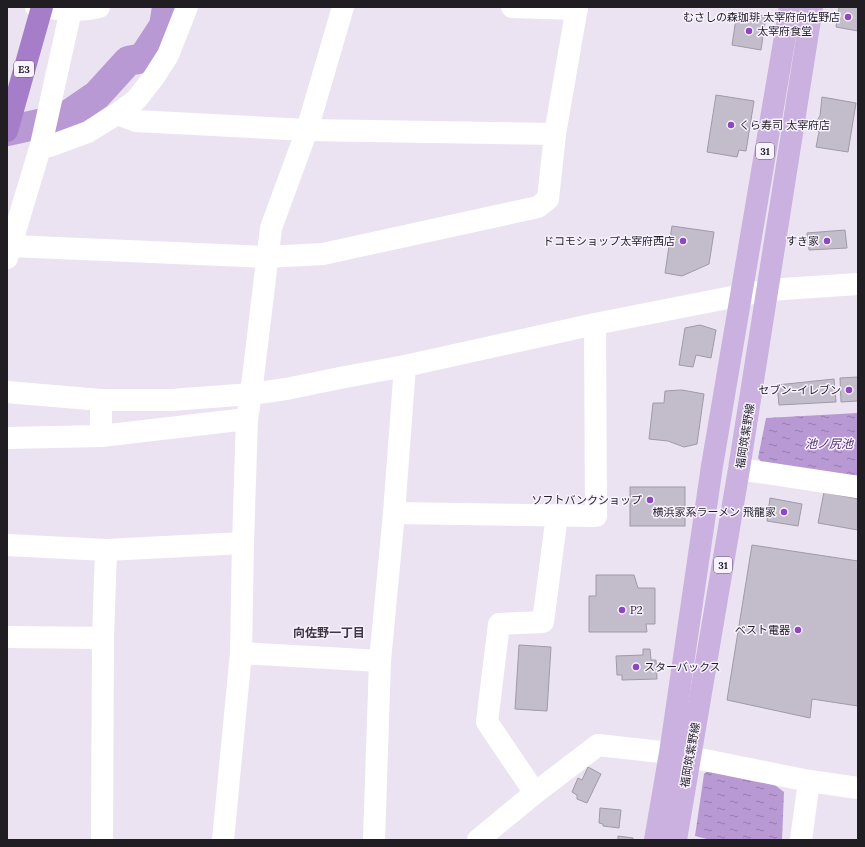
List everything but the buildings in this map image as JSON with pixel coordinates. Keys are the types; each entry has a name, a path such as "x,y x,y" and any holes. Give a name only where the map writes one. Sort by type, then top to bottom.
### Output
{"highway":[{"name":"E3","path":"7,131 42,7"}],"main road":[{"name":"福岡筑紫野線","path":"676,840 680,755 712,466 790,7"},
{"name":"福岡筑紫野線","path":"655,840 680,755 739,469 812,7"}],"street":[{"path":"36,7 71,10 99,7"},
{"path":"41,146 50,146 88,132 136,100 154,77 168,55 187,7"},
{"path":"223,840 241,653 247,419 271,228 307,130 343,7"},
{"path":"71,10 41,146 9,252 267,257 323,254 538,207 548,199 555,134 577,8 512,7"},
{"path":"117,114 136,121 307,130 555,134"},
{"path":"7,392 102,400 170,400 251,394 286,389 405,366 595,324 768,290 858,284"},
{"path":"394,513 596,516 595,324"},
{"path":"374,840 380,662 394,513 405,366"},
{"path":"101,436 102,400"},
{"path":"7,438 101,436 247,419"},
{"path":"739,469 858,487"},
{"path":"535,793 487,722 499,624 543,622 557,515"},
{"path":"7,545 106,550 243,543"},
{"path":"102,840 103,638 106,550"},
{"path":"7,637 103,638"},
{"path":"241,653 380,662"},
{"path":"478,840 535,793 598,745 680,755 809,781 858,788"},
{"path":"801,840 809,781"}],"water":[{"name":"池ノ尻池","path":"858,413 858,476 763,464 758,458 766,418"},
{"path":"708,771 771,782 784,792 782,840 711,840 695,836 704,774"}],"waterway":[{"path":"7,131 62,119 97,95 128,61 143,58 164,26 167,7"}],"place":[{"name":"むさしの森珈琲 太宰府向佐野店","path":"848,17"},
{"name":"太宰府食堂","path":"749,31"},
{"name":"くら寿司 太宰府店","path":"731,125"},
{"name":"ドコモショップ太宰府西店","path":"683,241"},
{"name":"すき家","path":"827,241"},
{"name":"セブン-イレブン","path":"849,390"},
{"name":"ソフトバンクショップ","path":"650,500"},
{"name":"横浜家系ラーメン 飛龍家","path":"784,512"},
{"name":"P2","path":"622,610"},
{"name":"ベスト電器","path":"798,630"},
{"name":"スターバックス","path":"636,667"}],"district":[{"name":"向佐野一丁目","path":"329,633"}]}
